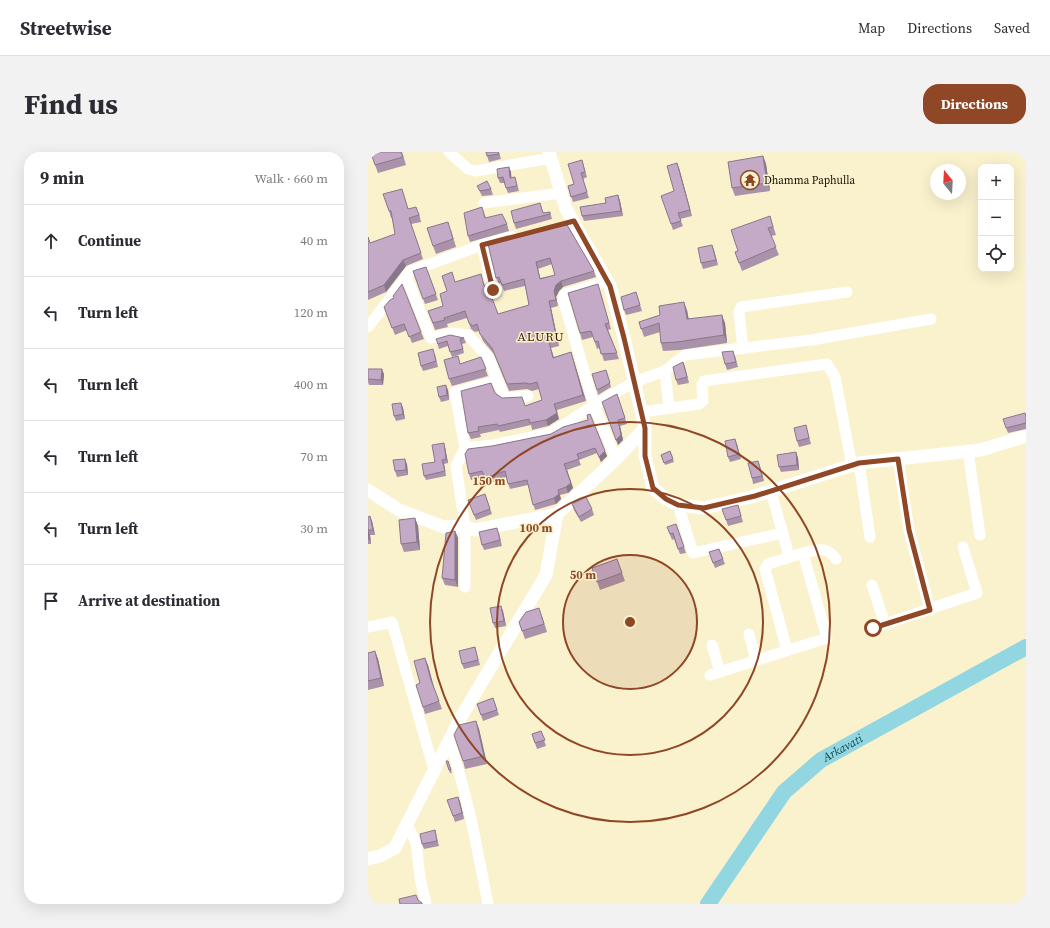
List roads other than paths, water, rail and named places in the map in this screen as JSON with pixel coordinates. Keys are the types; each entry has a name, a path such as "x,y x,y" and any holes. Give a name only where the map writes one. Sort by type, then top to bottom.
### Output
{"street":[{"path":"448,152 468,169 476,170 550,155 566,209 568,223 608,281 642,412 645,428 645,456 653,488 666,499 678,505 704,508 771,491 856,465 981,450 1026,436"},
{"path":"484,203 561,193"},
{"path":"368,327 406,276 412,271 482,245 519,236"},
{"path":"482,245 493,290"},
{"path":"406,276 431,338 451,333 468,335 488,357 497,381 506,398 528,396"},
{"path":"608,281 565,294 563,299 594,405 616,459"},
{"path":"743,349 739,312 741,307 846,292"},
{"path":"464,448 493,445 551,433 594,405 634,382 665,371 686,355 811,340 931,318"},
{"path":"642,412 699,404 703,401 702,385 704,381 827,364 835,377 856,465 870,536"},
{"path":"665,371 669,408"},
{"path":"464,587 465,526 456,466 464,448 455,392 497,381"},
{"path":"368,490 399,510 444,527 465,526 475,530 557,514 616,459 645,428"},
{"path":"968,451 980,535"},
{"path":"898,459 909,530 930,610"},
{"path":"771,491 789,556"},
{"path":"678,505 693,553 783,533"},
{"path":"368,860 380,856 395,848 461,717 546,575 557,514"},
{"path":"873,628 977,593 963,547"},
{"path":"787,650 765,569 768,564 789,556 824,549 830,552 836,559"},
{"path":"712,645 715,674 828,638 803,553"},
{"path":"872,585 885,624"},
{"path":"368,627 392,622 434,770"},
{"path":"749,634 756,660"},
{"path":"449,741 467,800 488,904"},
{"path":"407,826 415,836 419,852 419,869 426,904"}],"waterway":[{"name":"Arkavati","path":"708,904 784,792 821,760 1026,647"}],"place":[{"name":"Dhamma Paphulla","path":"750,180"}],"district":[{"name":"ALURU","path":"541,336"}]}
